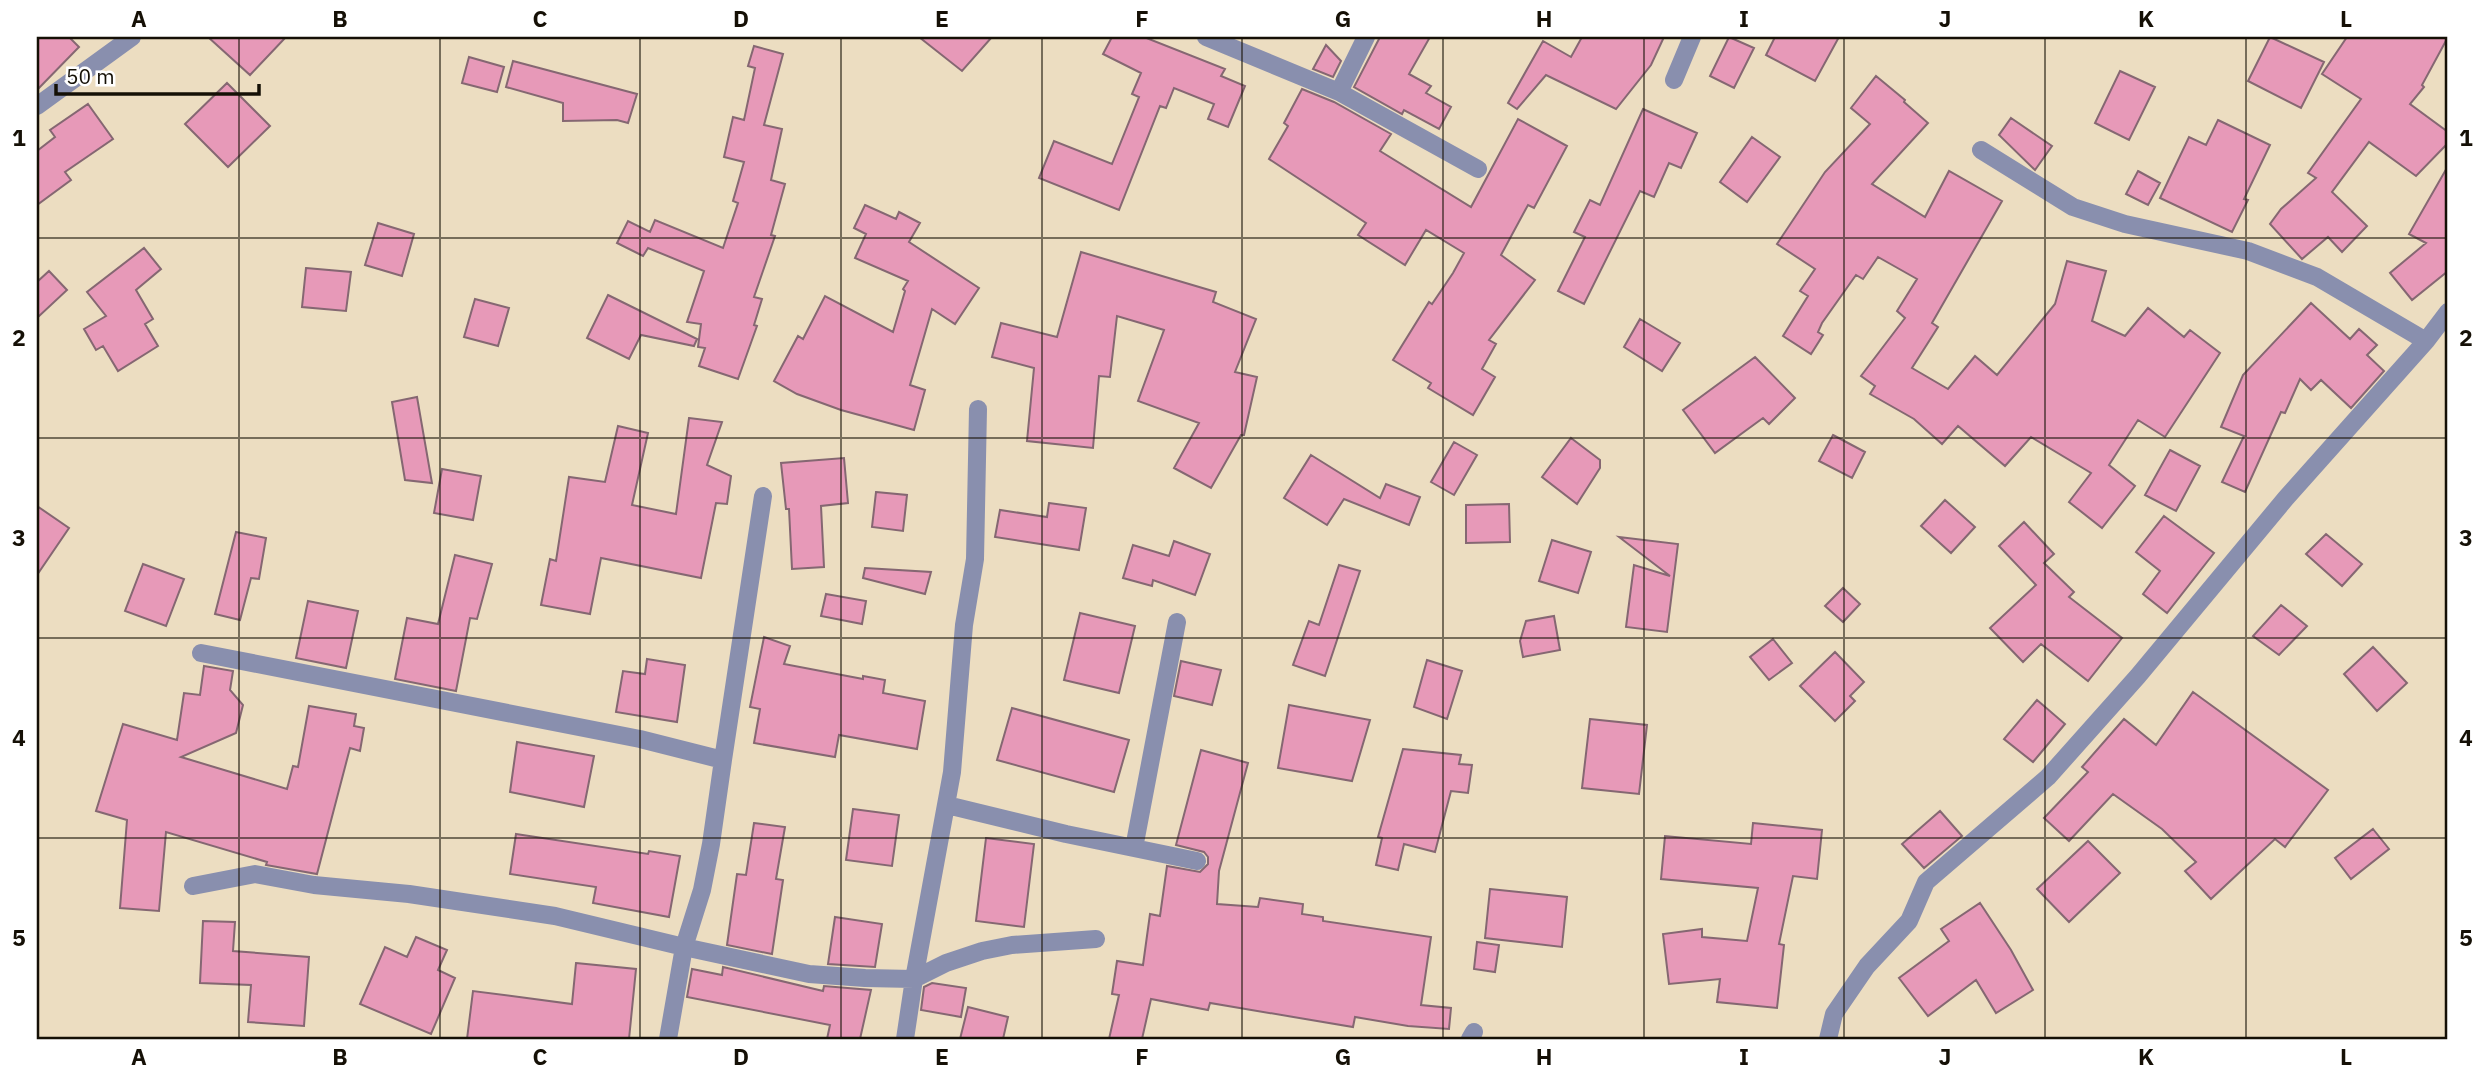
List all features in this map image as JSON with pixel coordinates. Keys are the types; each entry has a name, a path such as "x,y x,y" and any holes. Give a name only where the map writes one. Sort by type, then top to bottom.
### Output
{"street":[{"path":"37,106 132,37"},
{"path":"1206,37 1339,92 1478,169"},
{"path":"1339,92 1366,37"},
{"path":"1674,80 1692,37"},
{"path":"1981,150 2073,206 2125,224 2248,251 2316,278 2426,341"},
{"path":"1828,1039 1834,1014 1867,966 1909,921 1926,882 2048,777 2138,676 2286,498 2426,341 2448,312"},
{"path":"905,1039 952,772 964,625 975,559 978,409"},
{"path":"668,1039 684,947 702,890 712,844 763,496"},
{"path":"1134,848 1177,622"},
{"path":"201,653 640,739 723,760"},
{"path":"947,804 1066,834 1198,860"},
{"path":"193,886 255,874 314,885 410,894 555,916 809,974 865,978 914,979 946,963 982,951 1012,945 1096,939"}],"building":[{"path":"37,37 69,37 79,47 37,90"},
{"path":"208,37 286,37 250,75"},
{"path":"919,37 992,37 962,71"},
{"path":"1112,37 1144,37 1225,69 1221,76 1245,86 1228,127 1208,119 1214,104 1174,88 1166,108 1160,106 1119,210 1039,178 1054,141 1112,164 1139,97 1132,94 1141,73 1103,54"},
{"path":"1380,37 1430,37 1409,74 1431,86 1426,93 1451,107 1439,129 1404,110 1402,114 1354,87"},
{"path":"1582,37 1664,37 1651,65 1616,109 1546,75 1517,109 1508,103 1543,41 1571,57"},
{"path":"1729,37 1754,48 1734,88 1710,76"},
{"path":"1775,37 1839,37 1815,81 1766,55"},
{"path":"2270,37 2324,62 2301,108 2248,81"},
{"path":"2347,37 2448,37 2422,85 2424,87 2410,104 2448,132 2448,143 2416,176 2369,142 2332,192 2367,226 2342,252 2328,237 2302,259 2270,224 2281,209 2316,178 2308,173 2361,99 2322,74"},
{"path":"1326,45 1341,61 1333,77 1313,69"},
{"path":"754,46 783,54 764,125 782,129 771,180 785,184 771,235 775,236 754,297 762,299 754,325 757,326 738,379 699,366 705,348 698,347 701,324 687,322 704,271 648,248 643,256 617,243 628,221 650,232 655,220 723,248 738,203 733,201 744,162 724,157 733,117 744,120 755,68 748,66"},
{"path":"469,57 504,67 497,92 462,83"},
{"path":"513,61 637,94 628,123 617,120 563,121 563,103 506,87"},
{"path":"2120,71 2155,87 2129,140 2095,123"},
{"path":"1876,76 1928,123 1872,184 1925,217 1949,171 2002,201 1932,323 1938,327 1912,368 1948,389 1975,356 1997,375 2055,304 2067,261 2106,271 2092,321 2125,336 2148,308 2184,337 2190,330 2220,353 2165,437 2138,420 2109,465 2135,486 2102,528 2069,502 2091,473 2031,437 2005,466 1958,426 1942,444 1914,419 1870,394 1875,386 1861,376 1905,318 1897,311 1917,279 1878,257 1863,279 1856,275 1822,323 1818,332 1823,335 1811,354 1783,336 1808,296 1800,291 1815,269 1777,244 1825,172 1870,124 1851,108"},
{"path":"227,83 270,126 228,167 185,124"},
{"path":"1302,89 1334,102 1391,134 1380,151 1471,207 1518,119 1567,146 1534,208 1528,205 1501,255 1535,280 1489,340 1496,344 1482,369 1495,377 1473,415 1428,388 1431,383 1393,360 1464,253 1426,230 1405,265 1358,235 1366,223 1269,159 1288,126 1284,123"},
{"path":"88,104 113,139 65,172 71,180 37,205 37,151 55,137 50,130"},
{"path":"1643,109 1697,133 1681,168 1669,163 1654,197 1640,191 1584,304 1558,291 1585,237 1574,232 1590,200 1600,205"},
{"path":"2011,118 2052,146 2035,170 1999,135"},
{"path":"2218,120 2270,145 2244,199 2248,200 2232,232 2160,198 2189,137 2206,145"},
{"path":"1752,137 1780,157 1747,202 1720,182"},
{"path":"2448,166 2448,271 2412,300 2390,273 2426,243 2409,234"},
{"path":"2138,171 2160,183 2148,205 2126,194"},
{"path":"865,205 896,219 899,212 920,223 909,242 979,288 955,324 932,309 910,385 925,390 914,430 841,410 797,394 774,381 798,336 803,339 825,296 893,332 905,291 903,289 908,281 855,258 866,234 854,228"},
{"path":"378,223 414,234 402,276 365,265"},
{"path":"144,248 161,269 136,290 153,319 145,324 158,346 118,371 103,346 96,350 84,329 106,316 87,292"},
{"path":"1081,252 1216,292 1213,302 1256,319 1235,372 1257,377 1244,435 1241,435 1211,488 1174,468 1199,423 1138,401 1164,330 1117,316 1110,377 1099,376 1093,448 1027,441 1034,368 992,357 1001,323 1057,337"},
{"path":"306,268 351,272 346,311 302,307"},
{"path":"49,271 67,290 37,318 37,282"},
{"path":"608,295 697,339 694,346 641,335 629,359 587,338"},
{"path":"475,299 509,308 498,346 464,337"},
{"path":"2311,303 2350,339 2359,329 2377,345 2367,355 2384,371 2351,408 2321,380 2311,390 2300,379 2285,413 2281,412 2245,492 2222,482 2244,436 2221,427 2243,375"},
{"path":"1640,319 1680,343 1662,371 1624,347"},
{"path":"1755,357 1795,398 1769,424 1763,418 1715,453 1683,410"},
{"path":"417,397 432,483 405,480 392,402"},
{"path":"689,418 722,422 707,465 731,476 727,504 716,503 701,578 601,558 590,614 541,605 550,559 556,561 569,477 605,482 618,426 648,433 632,505 676,514"},
{"path":"1833,435 1865,452 1852,478 1819,461"},
{"path":"1571,438 1600,460 1600,468 1577,504 1542,477"},
{"path":"1454,442 1477,455 1454,495 1431,482"},
{"path":"2170,450 2200,466 2176,511 2145,495"},
{"path":"1311,455 1380,498 1386,484 1420,497 1409,525 1344,499 1327,525 1284,498"},
{"path":"844,458 848,503 821,506 824,567 792,569 789,509 786,509 781,463"},
{"path":"442,469 481,476 473,520 434,513"},
{"path":"876,492 907,495 903,531 872,527"},
{"path":"1945,500 1975,527 1951,553 1921,526"},
{"path":"1049,503 1086,508 1079,550 995,537 1000,510 1047,517"},
{"path":"1509,504 1510,542 1466,543 1466,505"},
{"path":"37,506 69,528 37,575"},
{"path":"2164,516 2214,553 2167,613 2143,594 2160,571 2136,552"},
{"path":"2024,522 2054,554 2044,563 2074,592 2069,597 2122,638 2088,681 2041,644 2023,662 1990,628 2036,585 1999,546"},
{"path":"236,532 266,538 259,579 251,578 240,620 215,614"},
{"path":"2326,534 2362,564 2342,586 2306,554"},
{"path":"1619,537 1678,544 1667,632 1626,627 1634,565 1670,576"},
{"path":"1552,540 1591,552 1578,593 1539,581"},
{"path":"1174,541 1210,554 1195,595 1153,580 1152,586 1123,578 1133,545 1169,556"},
{"path":"455,555 492,564 477,619 470,618 456,691 395,679 407,618 438,624"},
{"path":"143,564 184,579 166,626 125,611"},
{"path":"1339,565 1360,571 1325,676 1293,665 1309,621 1319,625"},
{"path":"865,568 931,572 925,594 863,578"},
{"path":"1843,588 1860,604 1843,622 1825,606"},
{"path":"826,594 866,601 862,624 821,616"},
{"path":"308,601 358,611 346,668 296,658"},
{"path":"2281,605 2307,626 2279,655 2253,636"},
{"path":"1080,613 1135,626 1119,693 1064,680"},
{"path":"1554,616 1560,650 1523,657 1520,641 1526,621"},
{"path":"764,637 790,646 784,664 863,679 863,676 885,680 883,693 925,701 917,749 839,735 835,757 754,743 760,709 750,707"},
{"path":"1773,639 1792,663 1769,680 1750,657"},
{"path":"2373,647 2407,683 2377,711 2344,674"},
{"path":"1835,652 1864,682 1850,696 1855,701 1835,721 1800,686"},
{"path":"647,659 685,665 677,722 616,712 623,671 645,674"},
{"path":"1427,660 1462,671 1447,719 1414,707"},
{"path":"1181,661 1221,670 1212,705 1174,696"},
{"path":"204,666 233,671 230,690 243,705 236,733 181,757 287,789 293,766 298,767 309,706 356,714 354,726 364,728 360,751 350,748 317,874 266,865 267,862 166,832 159,911 120,908 127,820 96,811 123,724 177,740 184,693 200,695"},
{"path":"2193,692 2328,790 2285,847 2275,839 2211,899 2185,871 2196,862 2162,829 2113,794 2069,841 2044,818 2088,772 2082,767 2124,719 2156,745"},
{"path":"2037,700 2065,724 2033,762 2004,739"},
{"path":"1289,705 1370,720 1352,781 1278,768"},
{"path":"1012,708 1129,740 1114,792 997,760"},
{"path":"1590,719 1647,725 1639,794 1582,788"},
{"path":"517,742 594,756 584,807 510,792"},
{"path":"1403,749 1461,755 1459,764 1472,765 1468,793 1451,791 1435,852 1404,844 1398,870 1376,865 1382,838 1378,837"},
{"path":"1201,750 1248,763 1219,871 1217,904 1258,907 1260,898 1303,904 1302,914 1323,917 1323,921 1431,937 1421,1005 1451,1008 1449,1029 1408,1026 1355,1017 1353,1027 1210,1003 1208,1010 1151,999 1142,1039 1109,1039 1119,995 1112,994 1117,961 1143,965 1150,914 1160,916 1167,866 1200,872 1208,864 1208,857 1204,852 1176,845"},
{"path":"853,809 899,815 892,866 846,860"},
{"path":"1940,811 1962,836 1924,868 1902,844"},
{"path":"754,823 785,827 776,879 783,880 772,954 727,945 737,874 746,875"},
{"path":"1753,823 1822,830 1817,879 1793,876 1779,944 1784,945 1777,1008 1717,1002 1720,979 1669,984 1663,934 1702,929 1702,937 1747,941 1758,888 1661,879 1665,836 1751,844"},
{"path":"2373,829 2389,849 2351,879 2335,858"},
{"path":"516,834 648,854 649,851 680,856 669,917 593,903 596,887 510,874"},
{"path":"986,838 1034,844 1024,927 976,921"},
{"path":"2088,841 2120,873 2069,922 2037,889"},
{"path":"1490,889 1567,897 1562,947 1485,938"},
{"path":"1980,903 2033,990 1996,1013 1976,980 1928,1016 1899,978 1949,941 1941,929"},
{"path":"835,917 882,924 875,967 828,964"},
{"path":"203,921 235,922 233,951 309,957 304,1026 248,1022 251,985 200,983"},
{"path":"416,937 447,950 438,970 455,978 431,1034 360,1004 385,947 407,957"},
{"path":"1477,942 1499,945 1495,972 1474,969"},
{"path":"576,963 636,969 629,1039 467,1039 473,991 572,1004"},
{"path":"723,967 823,991 824,986 871,990 860,1039 827,1039 830,1025 687,997 692,969 722,975"},
{"path":"932,983 966,988 961,1017 921,1010 924,987"},
{"path":"968,1007 1008,1017 1003,1039 960,1039"}]}
